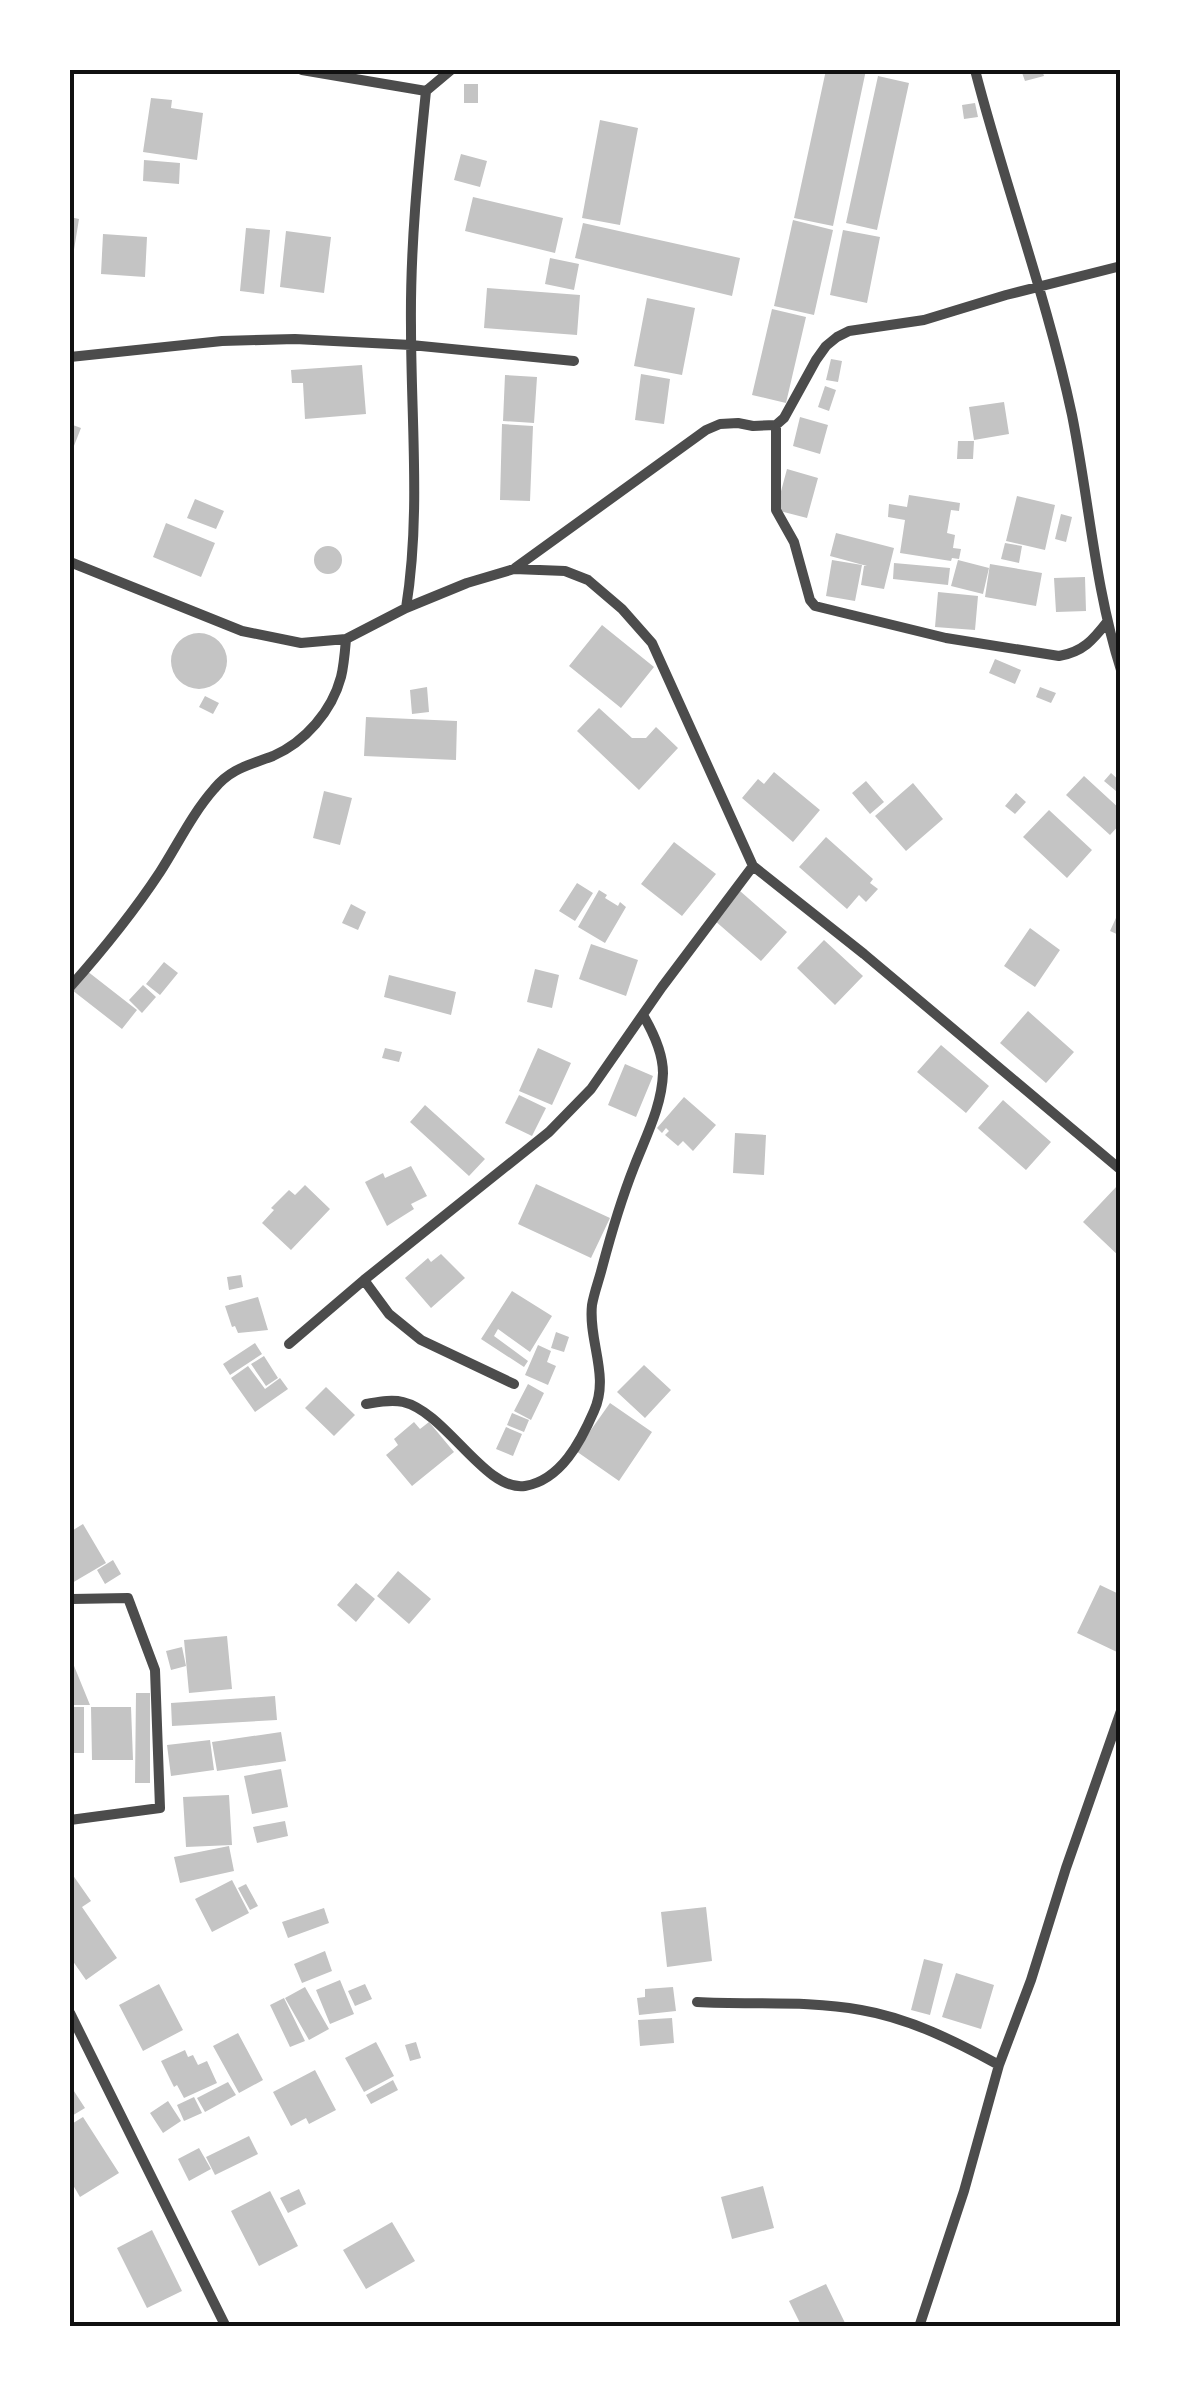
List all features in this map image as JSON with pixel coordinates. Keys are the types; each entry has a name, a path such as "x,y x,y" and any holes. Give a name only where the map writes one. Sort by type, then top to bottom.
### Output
{"street":[{"path":"302,70 426,91"},
{"path":"406,608 416,489 411,264 426,91 451,70"},
{"path":"975,70 1071,412 1107,622 1121,670"},
{"path":"70,562 242,631 300,642 346,639 406,608 514,569 706,430 720,424 776,425 784,418 816,360 849,331 924,320 1121,266"},
{"path":"70,357 295,339 411,345 574,362"},
{"path":"776,425 776,510 794,542 815,606 946,638 1059,656 1073,654 1090,644 1107,622"},
{"path":"514,569 565,571 588,580 622,609 652,642 753,866 1121,1169"},
{"path":"70,987 137,906 217,784 244,764 273,756 293,745 316,724 329,706 341,677 346,639"},
{"path":"289,1344 549,1132 591,1090 753,866"},
{"path":"366,1404 390,1400 417,1406 506,1483 521,1487 540,1482 558,1472 568,1458 600,1395 592,1306 620,1206 660,1098 663,1068 643,1015"},
{"path":"364,1280 389,1314 421,1340 514,1384"},
{"path":"70,1597 128,1598 155,1670 160,1808 70,1820"},
{"path":"919,2327 964,2191 999,2065 1121,1710"},
{"path":"697,2002 863,2010 965,2046 999,2065"},
{"path":"70,2012 226,2327"}],"building":[{"path":"826,70 866,70 833,226 794,218"},
{"path":"1021,70 1042,70 1044,76 1025,81"},
{"path":"878,76 909,83 877,230 846,223"},
{"path":"464,84 478,84 478,103 464,103"},
{"path":"151,98 172,100 171,108 203,113 197,160 143,152"},
{"path":"975,103 978,117 964,119 962,105"},
{"path":"600,120 638,128 620,225 582,218"},
{"path":"461,154 487,161 480,187 454,180"},
{"path":"144,160 180,163 179,184 143,181"},
{"path":"473,197 563,218 555,253 465,231"},
{"path":"70,217 79,219 72,262 70,261"},
{"path":"793,220 833,230 814,315 774,306"},
{"path":"583,223 740,258 732,296 575,258"},
{"path":"246,228 270,230 264,294 240,291"},
{"path":"843,230 880,237 867,303 830,295"},
{"path":"286,231 331,237 324,293 280,287"},
{"path":"103,234 147,237 145,277 101,274"},
{"path":"550,258 579,264 574,290 545,284"},
{"path":"487,288 580,295 577,335 484,328"},
{"path":"647,298 695,308 682,375 634,366"},
{"path":"772,309 806,317 786,403 752,395"},
{"path":"831,359 842,361 838,382 826,380"},
{"path":"362,365 366,414 305,419 303,383 292,383 291,370"},
{"path":"641,374 670,379 664,424 635,420"},
{"path":"505,375 537,377 534,423 503,421"},
{"path":"825,386 836,390 829,411 818,407"},
{"path":"1004,402 1009,434 974,440 969,407"},
{"path":"800,417 828,425 820,454 793,446"},
{"path":"70,424 81,428 70,456"},
{"path":"502,424 533,426 530,501 500,500"},
{"path":"958,441 974,441 973,459 957,459"},
{"path":"787,469 818,478 807,518 776,510"},
{"path":"909,495 960,503 959,511 951,510 947,533 955,535 953,548 961,549 959,559 900,553 905,520 888,517 889,504 907,507"},
{"path":"1017,496 1055,505 1045,550 1006,541"},
{"path":"195,499 224,511 216,529 187,518"},
{"path":"1061,514 1072,517 1066,542 1055,539"},
{"path":"166,523 215,543 201,577 153,557"},
{"path":"836,533 894,548 884,589 861,585 867,566 830,556"},
{"path":"1005,543 1022,546 1019,563 1001,559"},
{"path":"328,546 338,550 342,560 338,570 328,574 318,570 314,560 318,550"},
{"path":"832,560 862,565 855,601 826,596"},
{"path":"958,560 989,568 983,594 951,586"},
{"path":"894,563 950,568 948,585 893,579"},
{"path":"990,564 1042,573 1036,606 985,597"},
{"path":"1085,577 1086,611 1056,612 1054,578"},
{"path":"938,592 978,596 975,630 935,627"},
{"path":"602,625 654,667 621,708 569,666"},
{"path":"199,633 219,641 227,661 219,681 199,689 179,681 171,661 179,641"},
{"path":"995,659 1021,670 1015,684 989,673"},
{"path":"427,687 429,712 412,714 410,690"},
{"path":"1040,687 1056,693 1051,703 1036,697"},
{"path":"205,696 219,703 213,714 199,707"},
{"path":"599,708 632,738 646,738 656,727 678,748 639,790 577,731"},
{"path":"366,717 457,721 456,760 364,756"},
{"path":"774,772 820,810 793,842 742,798 758,779 764,784"},
{"path":"1111,773 1121,782 1116,791 1104,781"},
{"path":"1084,776 1121,810 1121,823 1110,835 1066,795"},
{"path":"866,781 884,802 870,814 852,793"},
{"path":"913,783 943,819 906,851 875,816"},
{"path":"324,791 352,798 340,845 313,838"},
{"path":"1016,793 1026,802 1015,814 1005,806"},
{"path":"1049,810 1092,850 1067,878 1023,837"},
{"path":"826,837 873,879 870,883 878,889 866,902 859,895 847,909 799,867"},
{"path":"674,842 716,874 682,916 641,884"},
{"path":"577,883 593,893 575,921 559,911"},
{"path":"599,890 607,895 605,898 626,907 605,943 578,927"},
{"path":"740,891 787,932 761,961 714,920"},
{"path":"351,904 366,912 358,930 342,923"},
{"path":"1121,907 1121,936 1110,931"},
{"path":"1030,928 1060,950 1035,987 1004,966"},
{"path":"824,940 863,976 835,1005 797,968"},
{"path":"591,944 638,960 626,996 579,979"},
{"path":"164,962 178,973 160,995 146,984"},
{"path":"535,969 559,975 552,1008 527,1002"},
{"path":"87,971 137,1010 122,1029 72,990"},
{"path":"389,975 456,992 451,1015 384,997"},
{"path":"143,985 156,997 142,1013 129,1000"},
{"path":"1028,1011 1074,1052 1046,1083 1000,1043"},
{"path":"941,1045 989,1086 966,1113 917,1072"},
{"path":"385,1048 402,1052 399,1062 382,1058"},
{"path":"538,1048 571,1063 552,1105 519,1091"},
{"path":"625,1064 653,1076 636,1117 608,1105"},
{"path":"519,1095 546,1108 532,1136 505,1123"},
{"path":"684,1097 716,1125 693,1151 683,1141 678,1146 665,1135 669,1131 666,1128 662,1133 657,1128"},
{"path":"1003,1100 1051,1142 1026,1170 978,1128"},
{"path":"425,1105 485,1159 469,1176 410,1122"},
{"path":"735,1133 766,1135 764,1175 733,1173"},
{"path":"411,1166 427,1196 411,1204 414,1209 387,1226 365,1182"},
{"path":"536,1184 610,1218 591,1258 518,1224"},
{"path":"305,1185 330,1209 291,1250 262,1223 289,1190 295,1195"},
{"path":"1117,1186 1121,1190 1121,1258 1083,1222"},
{"path":"441,1254 465,1278 431,1308 405,1278 428,1258 431,1262"},
{"path":"241,1275 243,1287 229,1290 227,1277"},
{"path":"512,1291 552,1316 530,1352 498,1329 494,1336 528,1361 524,1367 481,1339"},
{"path":"258,1297 268,1330 238,1333 225,1306"},
{"path":"556,1332 569,1337 564,1352 551,1348"},
{"path":"255,1343 262,1354 230,1375 223,1364"},
{"path":"538,1345 551,1351 547,1362 556,1366 548,1385 525,1375"},
{"path":"264,1356 278,1378 266,1386 251,1364"},
{"path":"644,1365 671,1390 645,1418 617,1392"},
{"path":"248,1366 265,1389 280,1378 288,1389 255,1412 231,1378"},
{"path":"528,1384 544,1393 531,1420 514,1411"},
{"path":"326,1387 355,1415 334,1436 305,1408"},
{"path":"610,1403 652,1432 619,1481 576,1451"},
{"path":"512,1413 529,1420 524,1432 507,1425"},
{"path":"414,1422 420,1429 429,1422 454,1452 412,1486 386,1455 398,1445 394,1439"},
{"path":"506,1427 522,1434 513,1456 496,1449"},
{"path":"83,1524 106,1563 72,1583 70,1532"},
{"path":"113,1560 121,1574 105,1584 97,1570"},
{"path":"398,1571 431,1599 409,1624 377,1596"},
{"path":"356,1583 375,1599 356,1622 337,1605"},
{"path":"1100,1585 1121,1595 1121,1645 1117,1652 1077,1633"},
{"path":"227,1636 232,1689 189,1693 184,1640"},
{"path":"182,1647 186,1666 171,1670 166,1651"},
{"path":"70,1656 90,1705 70,1705"},
{"path":"136,1693 150,1693 150,1783 135,1783"},
{"path":"275,1696 277,1720 172,1726 171,1703"},
{"path":"70,1707 84,1707 84,1753 70,1753"},
{"path":"91,1707 131,1707 133,1760 92,1760"},
{"path":"281,1732 286,1761 217,1771 212,1742"},
{"path":"210,1740 214,1770 171,1776 167,1745"},
{"path":"281,1769 288,1807 252,1814 244,1776"},
{"path":"229,1795 232,1845 186,1847 183,1797"},
{"path":"285,1821 288,1836 257,1843 253,1827"},
{"path":"229,1846 234,1871 180,1883 174,1857"},
{"path":"70,1871 91,1901 82,1907 117,1958 86,1980 70,1957"},
{"path":"232,1880 249,1913 212,1932 195,1899"},
{"path":"246,1884 258,1906 250,1910 238,1888"},
{"path":"706,1907 712,1961 667,1967 661,1912"},
{"path":"324,1908 329,1923 288,1938 282,1922"},
{"path":"325,1951 332,1971 302,1983 294,1964"},
{"path":"924,1959 943,1964 930,2015 911,2010"},
{"path":"956,1973 994,1985 981,2029 942,2017"},
{"path":"340,1980 354,2014 330,2024 316,1990"},
{"path":"159,1984 183,2030 143,2051 119,2005"},
{"path":"365,1984 372,1999 355,2006 348,1991"},
{"path":"305,1987 329,2029 309,2040 285,1998"},
{"path":"673,1987 676,2011 639,2015 637,1998 645,1997 645,1989"},
{"path":"284,1998 305,2041 290,2047 270,2005"},
{"path":"672,2018 674,2043 640,2046 638,2020"},
{"path":"238,2033 263,2080 239,2093 213,2046"},
{"path":"376,2042 394,2076 364,2092 345,2058"},
{"path":"416,2042 421,2058 410,2061 405,2045"},
{"path":"185,2050 198,2065 207,2061 217,2083 184,2098 161,2061"},
{"path":"315,2070 336,2110 309,2124 306,2118 291,2126 273,2092"},
{"path":"393,2080 398,2090 371,2104 366,2095"},
{"path":"228,2082 236,2095 205,2112 197,2098"},
{"path":"70,2085 85,2108 70,2117"},
{"path":"194,2097 202,2113 184,2121 177,2105"},
{"path":"168,2101 181,2121 163,2133 150,2113"},
{"path":"83,2117 119,2173 80,2197 70,2180 70,2125"},
{"path":"249,2136 258,2154 215,2175 206,2157"},
{"path":"199,2148 211,2169 189,2181 178,2159"},
{"path":"763,2186 774,2228 732,2239 721,2197"},
{"path":"299,2189 306,2204 288,2213 280,2198"},
{"path":"270,2191 298,2246 259,2266 231,2211"},
{"path":"392,2222 415,2261 366,2289 343,2250"},
{"path":"152,2230 182,2291 147,2308 117,2248"},
{"path":"826,2284 847,2327 802,2327 789,2301"}]}
